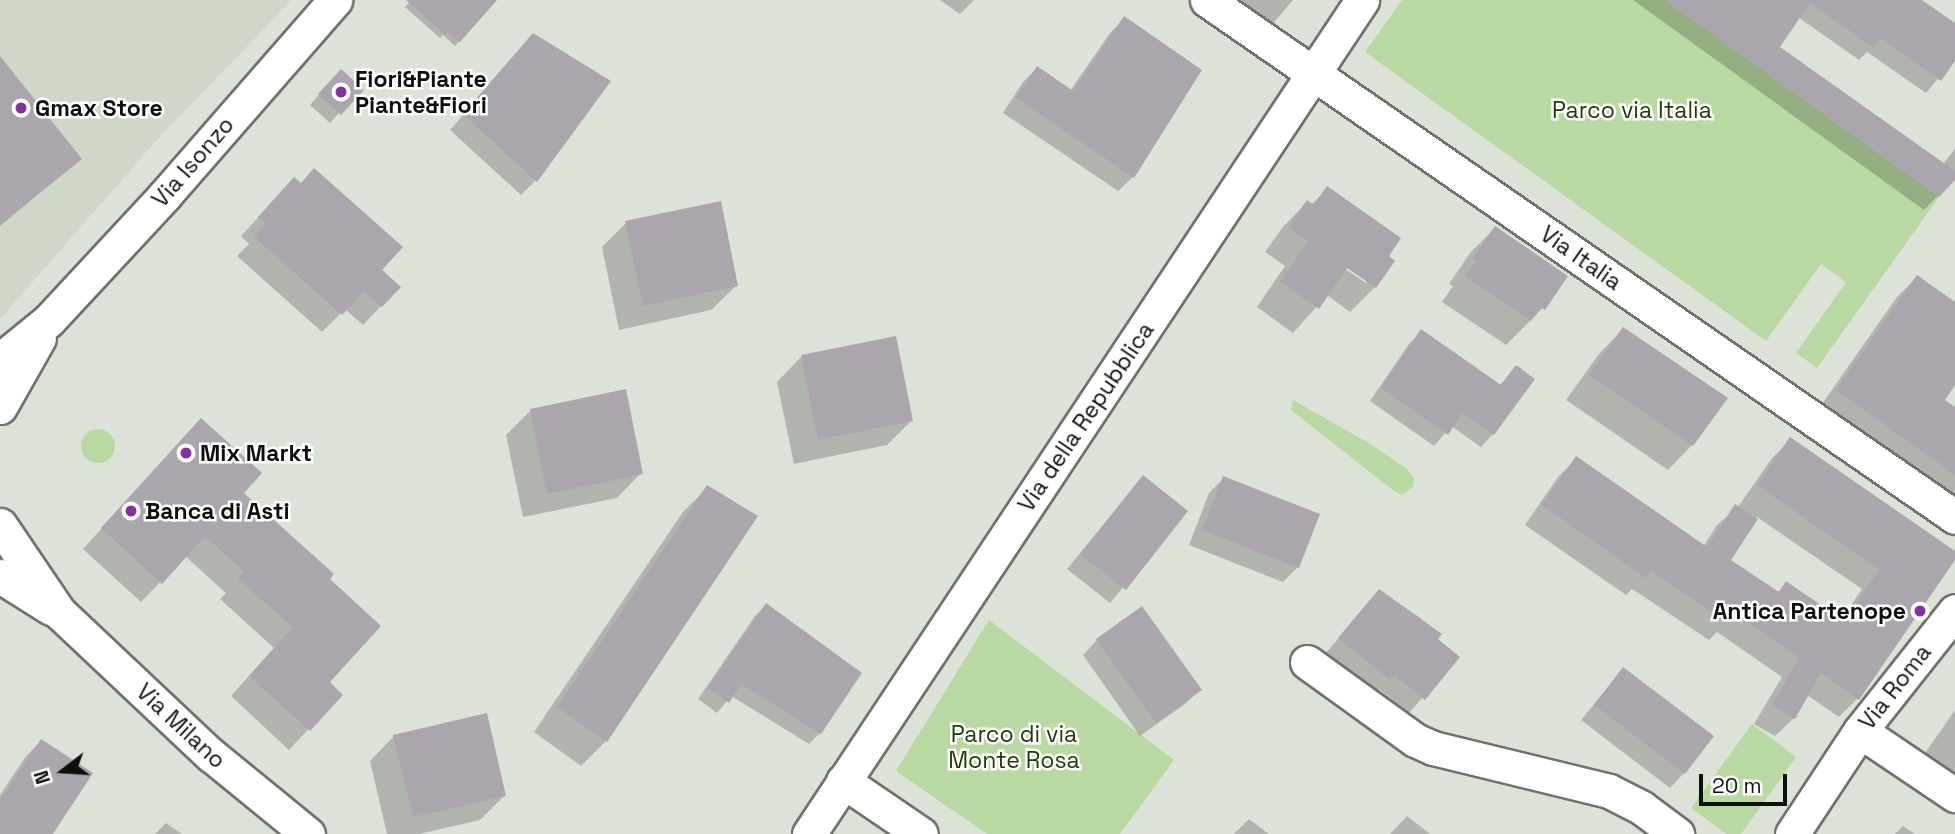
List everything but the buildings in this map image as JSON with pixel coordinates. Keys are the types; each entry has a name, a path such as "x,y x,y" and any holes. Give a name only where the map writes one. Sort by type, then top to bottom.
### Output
{"street":[{"name":"Via Isonzo","path":"0,360 49,320 165,195 335,0"},
{"name":"Via Italia","path":"1207,0 1955,517"},
{"name":"Via della Repubblica","path":"809,834 1362,0"},
{"name":"Via Isonzo","path":"0,407 49,320"},
{"name":"Via Milano","path":"0,525 60,612 211,755 308,834"},
{"name":"Via Milano","path":"0,576 60,612"},
{"name":"Via Roma","path":"1792,834 1860,731 1955,611"},
{"path":"1307,663 1415,740 1433,748 1609,791 1642,808 1677,834"},
{"path":"1860,731 1955,795"},
{"path":"843,781 921,834"}],"shaded area":[{"path":"0,0 292,0 164,132 0,319"}],"green space":[{"name":"Parco via Italia","path":"1402,0 1665,0 1939,197 1817,368 1796,353 1846,282 1821,264 1766,341 1365,52"},
{"path":"1293,400 1369,443 1407,469 1414,478 1413,487 1402,495 1394,491 1291,410"},
{"path":"98,429 110,434 115,446 110,458 98,463 86,458 81,446 86,434"},
{"name":"Parco di via Monte Rosa","path":"989,620 1174,760 1120,834 987,834 896,771"},
{"path":"1752,724 1796,757 1741,834 1726,834 1691,808"}],"place":[{"name":"Fiori&Piante Piante&Fiori","path":"341,92"},
{"name":"Gmax Store","path":"21,108"},
{"name":"Mix Markt","path":"186,453"},
{"name":"Banca di Asti","path":"131,511"},
{"name":"Antica Partenope","path":"1920,611"}]}
